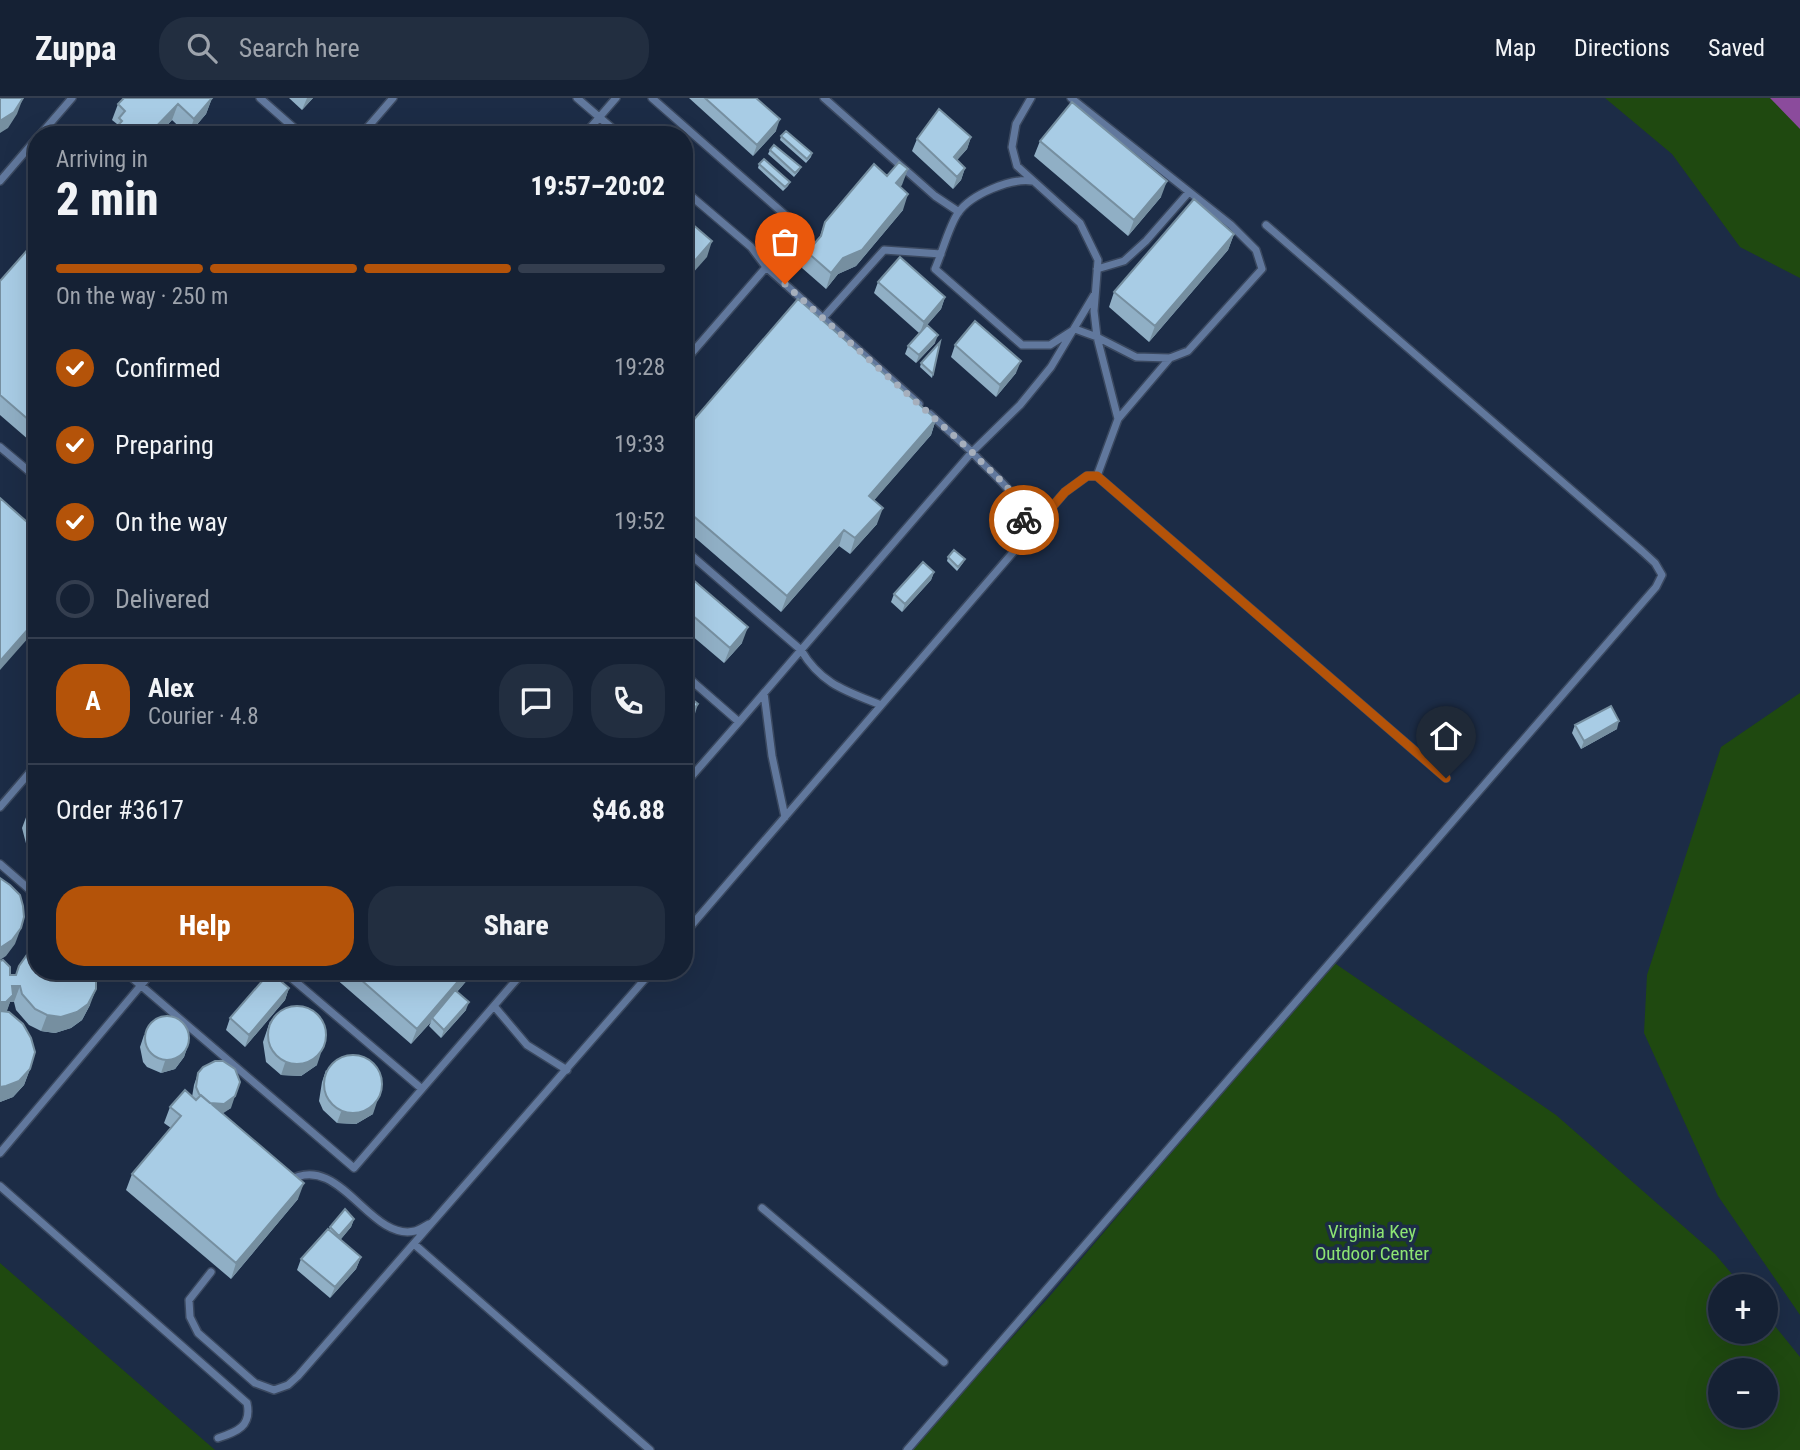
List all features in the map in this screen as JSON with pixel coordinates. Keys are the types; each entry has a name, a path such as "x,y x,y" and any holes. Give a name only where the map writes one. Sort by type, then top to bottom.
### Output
{"lane":[{"path":"48,126 72,98"},
{"path":"260,98 292,126"},
{"path":"368,126 393,98"},
{"path":"577,98 610,126"},
{"path":"592,126 617,98"},
{"path":"652,98 684,126"},
{"path":"824,98 934,196 959,212"},
{"path":"1031,98 1016,124 1012,147 1017,166 1080,223 1098,260 1094,312 1097,337 1118,419"},
{"path":"1071,98 1189,192 1256,250 1262,269 1188,351 1170,358 1136,357 1075,329"},
{"path":"693,134 800,228 693,352"},
{"path":"0,181 28,149"},
{"path":"1034,181 1018,179 995,188 980,195 959,212 935,269 1022,345 1050,345 1075,329"},
{"path":"1097,270 1124,261 1189,192"},
{"path":"693,198 751,247 766,267 1011,490 1023,513 1026,529 1020,544"},
{"path":"907,1450 1497,772 1656,587 1662,575 1655,563 1642,551 1266,225"},
{"path":"823,318 884,250 941,254"},
{"path":"693,775 972,452 1020,405 1051,368 1096,291"},
{"path":"1097,476 1118,419 1170,358"},
{"path":"0,447 28,470"},
{"path":"693,924 1065,492 1087,476 1097,476 1446,778"},
{"path":"693,557 801,650 810,664 832,685 881,705"},
{"path":"693,682 739,722"},
{"path":"764,693 772,756 785,817"},
{"path":"0,807 28,774"},
{"path":"0,864 28,888"},
{"path":"135,980 354,1168 516,980"},
{"path":"0,1153 145,980"},
{"path":"294,980 422,1089"},
{"path":"211,1272 189,1300 190,1317 198,1333 255,1383 274,1390 288,1385 436,1220 644,980"},
{"path":"494,1006 527,1045 567,1070"},
{"path":"285,1183 300,1174 320,1176 342,1188 385,1224 401,1231 415,1231 436,1220"},
{"path":"0,1186 247,1403 249,1418 243,1427 218,1438"},
{"path":"762,1208 944,1362"},
{"path":"414,1244 650,1450"}],"green space":[{"path":"1605,98 1800,98 1800,278 1740,247 1672,154"},
{"path":"1800,693 1800,1315 1778,1283 1778,1274 1772,1274 1718,1196 1644,1033 1647,975 1721,747"},
{"name":"Virginia Key Outdoor Center","path":"1333,962 1556,1115 1715,1254 1732,1274 1708,1274 1708,1344 1778,1344 1778,1330 1800,1357 1800,1450 910,1450 1049,1297"},
{"path":"0,1263 215,1450 0,1450"}],"shaded area":[{"path":"1770,98 1800,98 1800,129"}],"building":[{"path":"0,98 23,98 14,112 0,121"},
{"path":"124,98 212,98 194,119 178,104 157,126 117,126 122,121 119,118 125,111 118,104"},
{"path":"705,98 756,98 780,119 757,145"},
{"path":"1072,102 1167,181 1134,220 1040,141"},
{"path":"939,109 971,137 954,157 965,168 957,177 917,139"},
{"path":"786,131 812,153 807,159 781,136"},
{"path":"774,145 801,167 795,173 770,150"},
{"path":"764,159 790,182 785,187 759,164"},
{"path":"899,162 908,169 896,183 908,194 862,250 843,258 831,273 807,252 821,236 825,222 874,164 887,176"},
{"path":"1194,199 1234,234 1155,326 1114,292"},
{"path":"693,225 712,241 693,263"},
{"path":"28,249 28,419 0,395 0,281"},
{"path":"900,257 945,297 924,322 878,282"},
{"path":"798,299 936,419 869,496 883,508 855,538 844,530 787,596 693,516 693,421"},
{"path":"975,321 1021,361 1000,385 955,345"},
{"path":"927,325 938,335 919,355 908,346"},
{"path":"940,342 933,374 921,363"},
{"path":"0,498 28,523 28,629 0,661"},
{"path":"954,550 965,559 958,567 948,557"},
{"path":"923,562 934,572 905,604 894,594"},
{"path":"693,580 748,627 730,648 693,616"},
{"path":"1611,706 1619,721 1584,741 1575,725"},
{"path":"0,878 20,895 24,917 21,928 12,940 0,948"},
{"path":"28,953 28,980 96,980 96,989 88,1004 77,1012 61,1017 47,1015 35,1009 22,994 20,986 12,986 13,995 6,1002 0,1002 0,961 3,960 10,967 10,975 16,975"},
{"path":"263,980 280,980 289,988 249,1035 230,1018"},
{"path":"361,980 459,980 417,1029"},
{"path":"455,990 469,1002 444,1030 432,1018"},
{"path":"291,1006 303,1006 318,1014 326,1029 326,1041 318,1056 303,1064 291,1064 276,1056 268,1041 268,1029 276,1014"},
{"path":"0,1011 9,1012 23,1024 35,1052 30,1069 19,1081 0,1087"},
{"path":"167,1016 183,1022 189,1038 183,1054 167,1060 151,1054 145,1038 151,1022"},
{"path":"353,1055 374,1063 382,1084 374,1105 353,1113 332,1105 324,1084 332,1063"},
{"path":"215,1061 223,1061 235,1069 240,1082 235,1096 224,1104 210,1103 199,1094 196,1087 198,1073"},
{"path":"185,1090 196,1100 201,1095 304,1183 236,1263 132,1174 181,1116 170,1107"},
{"path":"345,1209 354,1219 339,1236 330,1227"},
{"path":"328,1229 361,1257 335,1287 301,1259"}],"way so far":[{"path":"785,284 1011,490 1024,520"}],"route":[{"path":"1024,520 1026,529 1020,544 1065,492 1079,480 1087,476 1097,476 1446,778"}]}
